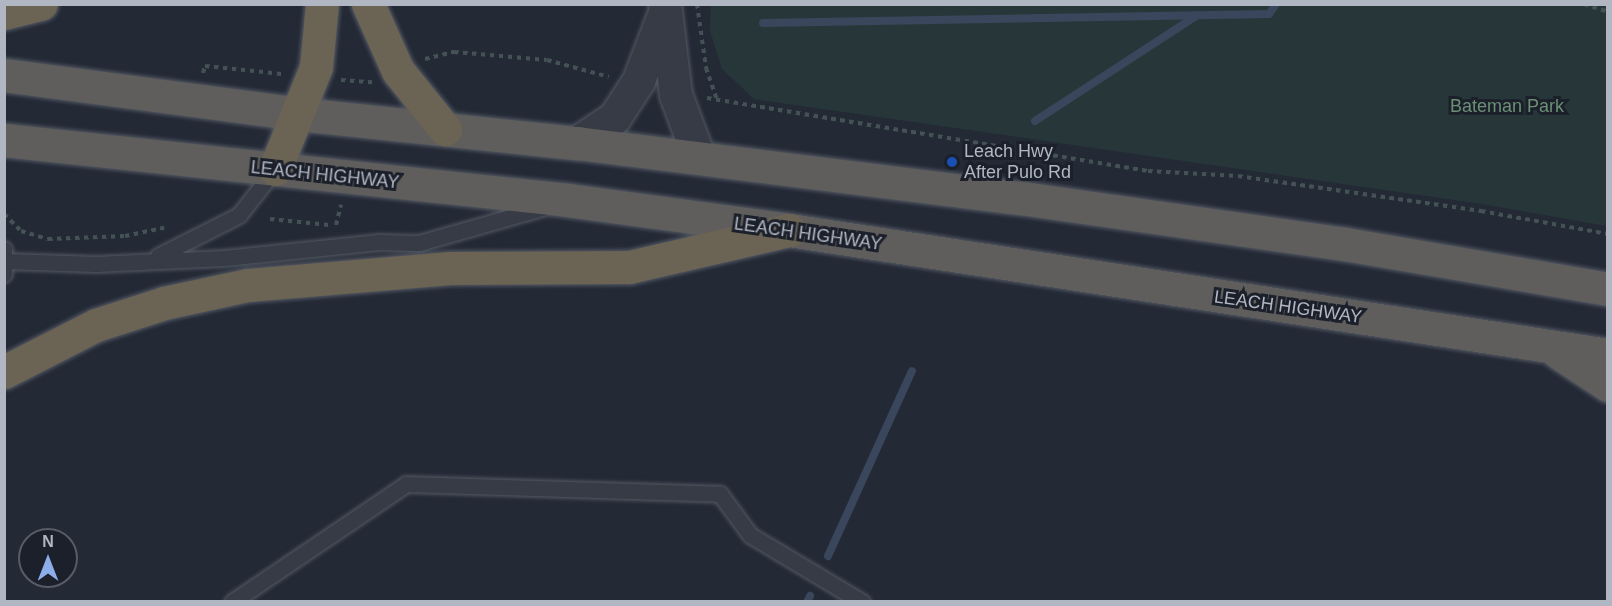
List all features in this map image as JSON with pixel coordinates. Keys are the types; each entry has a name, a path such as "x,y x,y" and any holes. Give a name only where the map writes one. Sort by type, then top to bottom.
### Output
{"highway":[{"path":"4,13 41,4"},
{"path":"274,169 299,114 321,47 322,4"},
{"path":"368,4 398,71 445,129"},
{"path":"4,75 299,114 699,157 1345,244 1608,289"},
{"name":"LEACH HIGHWAY","path":"4,140 568,200 789,230 1608,355"},
{"path":"4,372 96,325 164,303 248,285 450,268 629,267 789,230"},
{"path":"1546,344 1608,385"}],"street":[{"path":"577,143 615,118 637,84 664,11"},
{"path":"664,11 676,95 699,157"}],"lane":[{"path":"153,259 239,215 274,169"},
{"path":"5,261 96,264 153,259 224,258 348,244 419,243 568,200"},
{"path":"232,602 406,484 720,494 750,535 862,602"}],"path":[{"path":"697,4 706,68 717,100 1148,171 1238,176 1482,211 1608,234"},
{"path":"1584,4 1608,12"},
{"path":"418,61 454,52 547,60 637,84"},
{"path":"202,78 205,66 290,75"},
{"path":"330,79 375,82"},
{"path":"4,214 21,231 48,239 125,236 175,223"},
{"path":"270,219 338,225 339,216"}],"green space":[{"name":"Bateman Park","path":"711,4 1607,5 1607,226 1482,204 754,99 722,69 710,31"}],"waterway":[{"path":"763,23 1269,14 1276,4"},
{"path":"1035,121 1196,16"},
{"path":"828,556 912,371"},
{"path":"807,602 810,596"}],"place":[{"name":"Leach Hwy After Pulo Rd","path":"952,162"}]}
